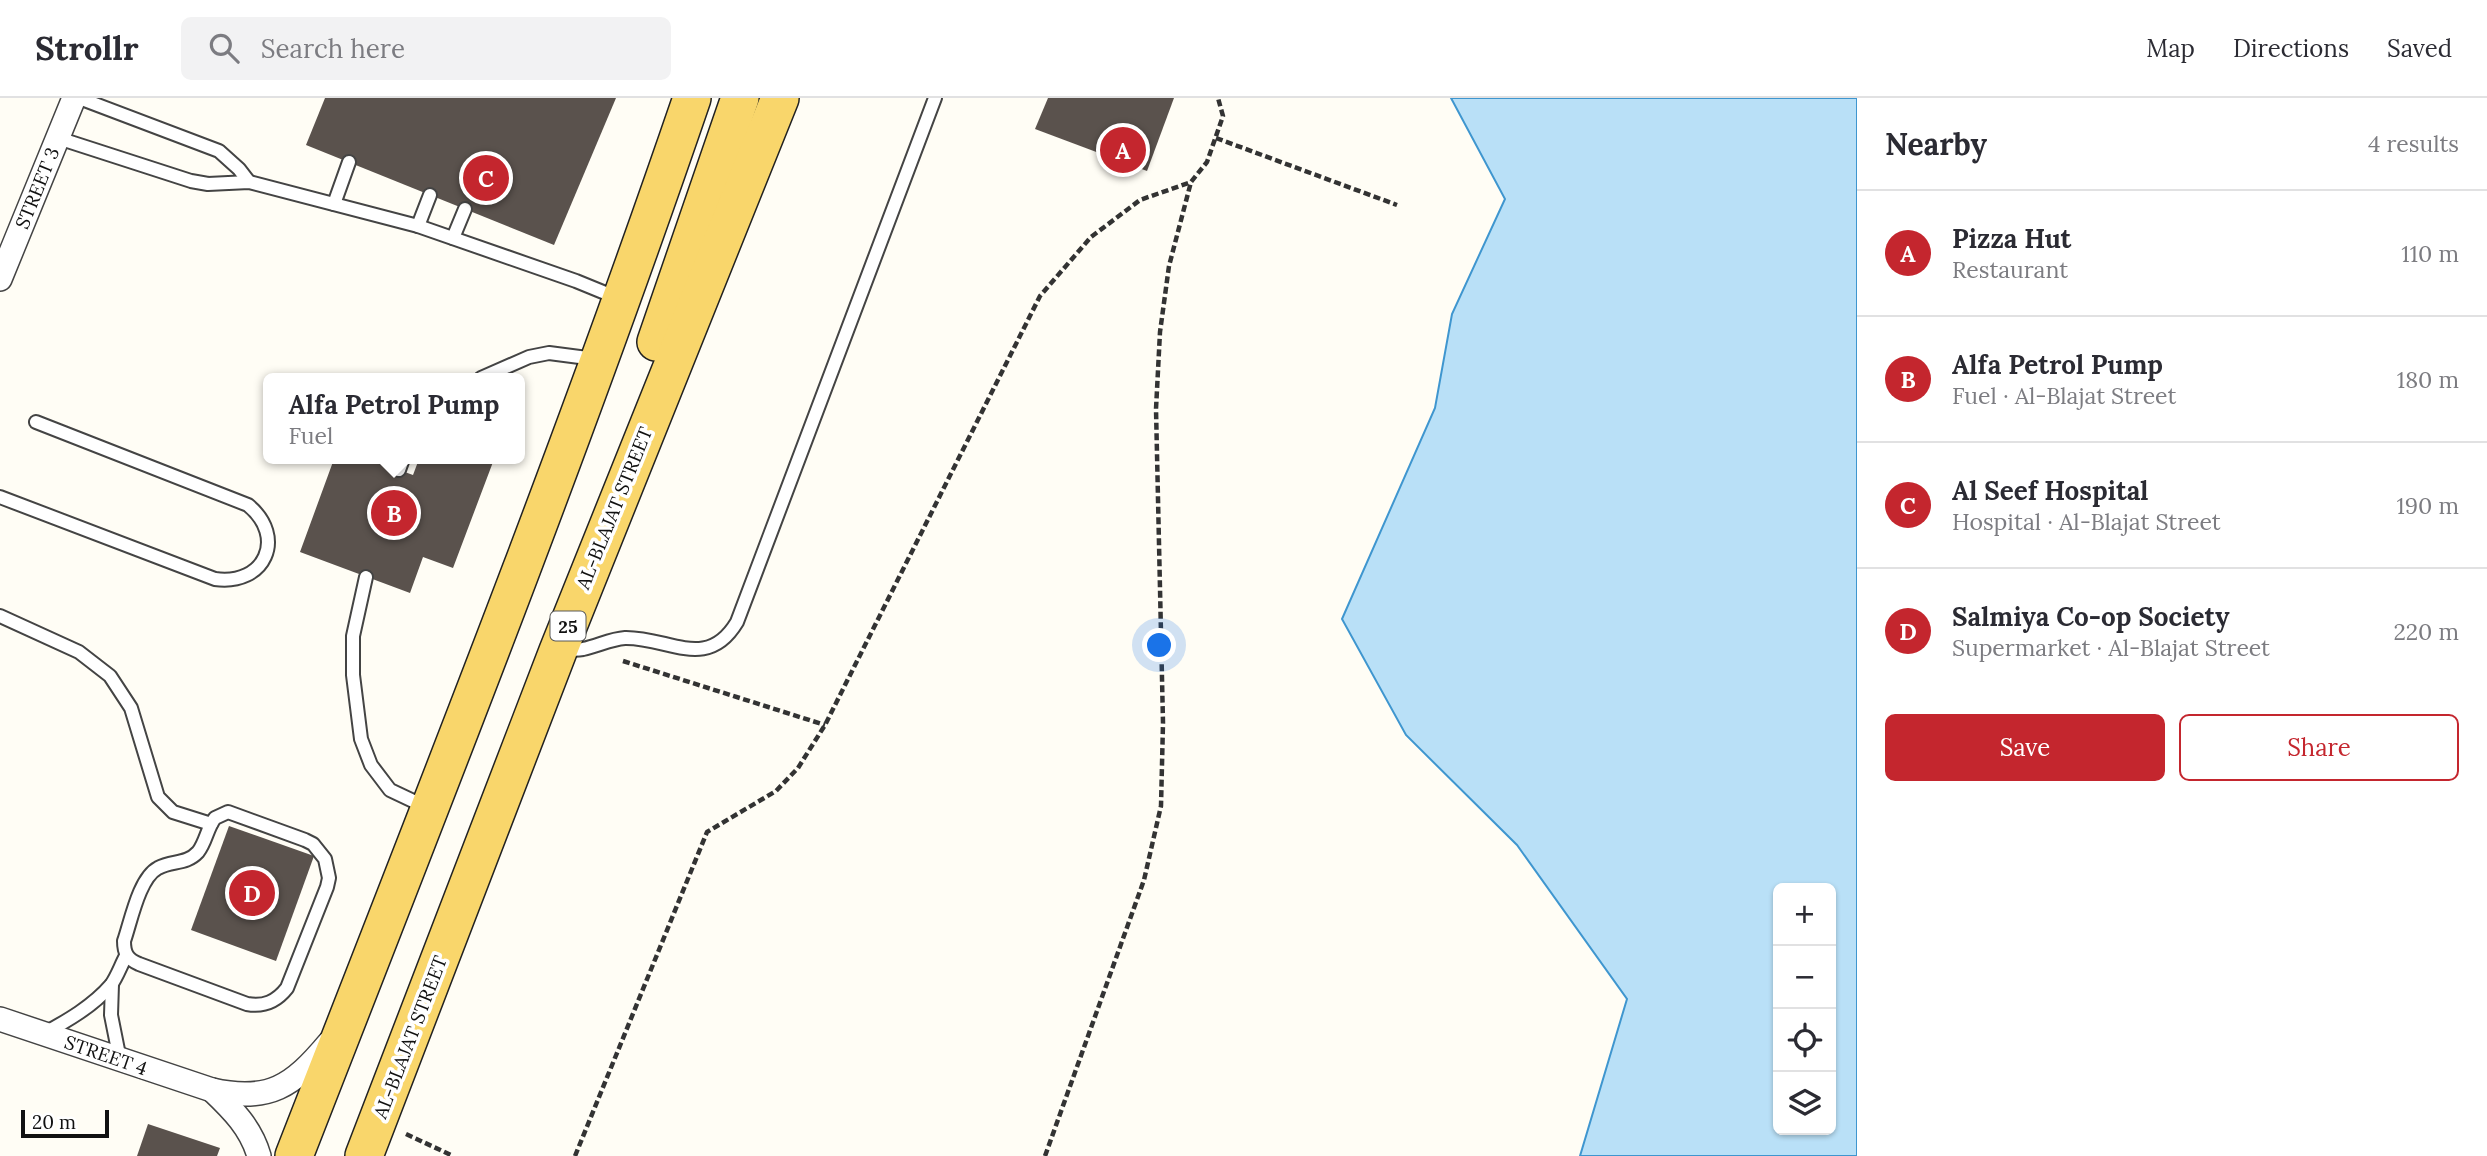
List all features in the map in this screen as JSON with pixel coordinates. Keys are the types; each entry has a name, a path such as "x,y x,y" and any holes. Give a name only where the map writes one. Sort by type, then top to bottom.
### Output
{"main road":[{"path":"293,1156 430,809 622,300 692,98"},
{"path":"646,430 648,378 654,348 740,98"},
{"name":"AL-BLAJAT STREET","path":"364,1156 404,1050 572,650 646,430 779,98"}],"street":[{"name":"STREET 3","path":"0,279 77,98"},
{"name":"STREET 4","path":"0,1019 212,1090 250,1096 284,1087 298,1077 346,1022"},
{"name":"STREET 4","path":"212,1090 241,1119 259,1156"}],"lane":[{"path":"77,98 219,151 249,182"},
{"path":"572,650 622,638 636,638 693,650 714,646 731,632 935,98"},
{"path":"58,138 191,181 208,184 249,182 418,226 622,300"},
{"path":"334,204 349,162"},
{"path":"418,226 430,195"},
{"path":"453,238 465,209"},
{"path":"492,373 529,357 549,353 599,359"},
{"path":"0,497 215,579 230,581 245,578 257,569 265,557 269,542 267,528 260,514 248,505 36,422"},
{"path":"366,577 353,636 361,739 371,765 390,790 430,809"},
{"path":"0,616 79,652 110,676 131,708 158,797 173,812 211,824"},
{"path":"43,1034 73,1017 112,984 126,956 124,941 145,880 159,868 186,861 193,856 200,849 211,824 221,813 235,813 305,839 313,844 325,859 329,878 327,887 286,988 274,1001 256,1006 139,964 126,956"},
{"path":"112,984 111,1014 120,1060"},
{"path":"404,1050 404,1090"}],"path":[{"path":"1045,1156 1144,880 1161,806 1163,723 1157,383 1160,332 1169,266 1191,181 1207,162 1223,116 1219,98"},
{"path":"1216,138 1397,205"},
{"path":"575,1156 707,832 776,791 798,768 825,725 1040,296 1091,237 1140,200 1191,181"},
{"path":"572,650 825,725"},
{"path":"404,1134 453,1156"}],"water":[{"path":"1451,98 1857,98 1857,1156 1580,1156 1627,999 1517,845 1406,735 1342,619 1435,408 1452,314 1505,199"}],"building":[{"path":"325,98 616,98 554,245 306,145"},
{"path":"1048,98 1174,98 1147,171 1035,129"},
{"path":"332,464 383,464 413,475 417,464 492,464 453,568 423,557 410,593 300,552"},
{"path":"229,826 314,856 276,961 191,930"},
{"path":"148,1124 220,1148 217,1156 137,1156"}],"place":[{"name":"Pizza Hut","path":"1123,150"},
{"name":"Al Seef Hospital","path":"486,178"},
{"name":"Alfa Petrol Pump","path":"394,513"},
{"name":"Salmiya Co-op Society","path":"252,893"}]}
